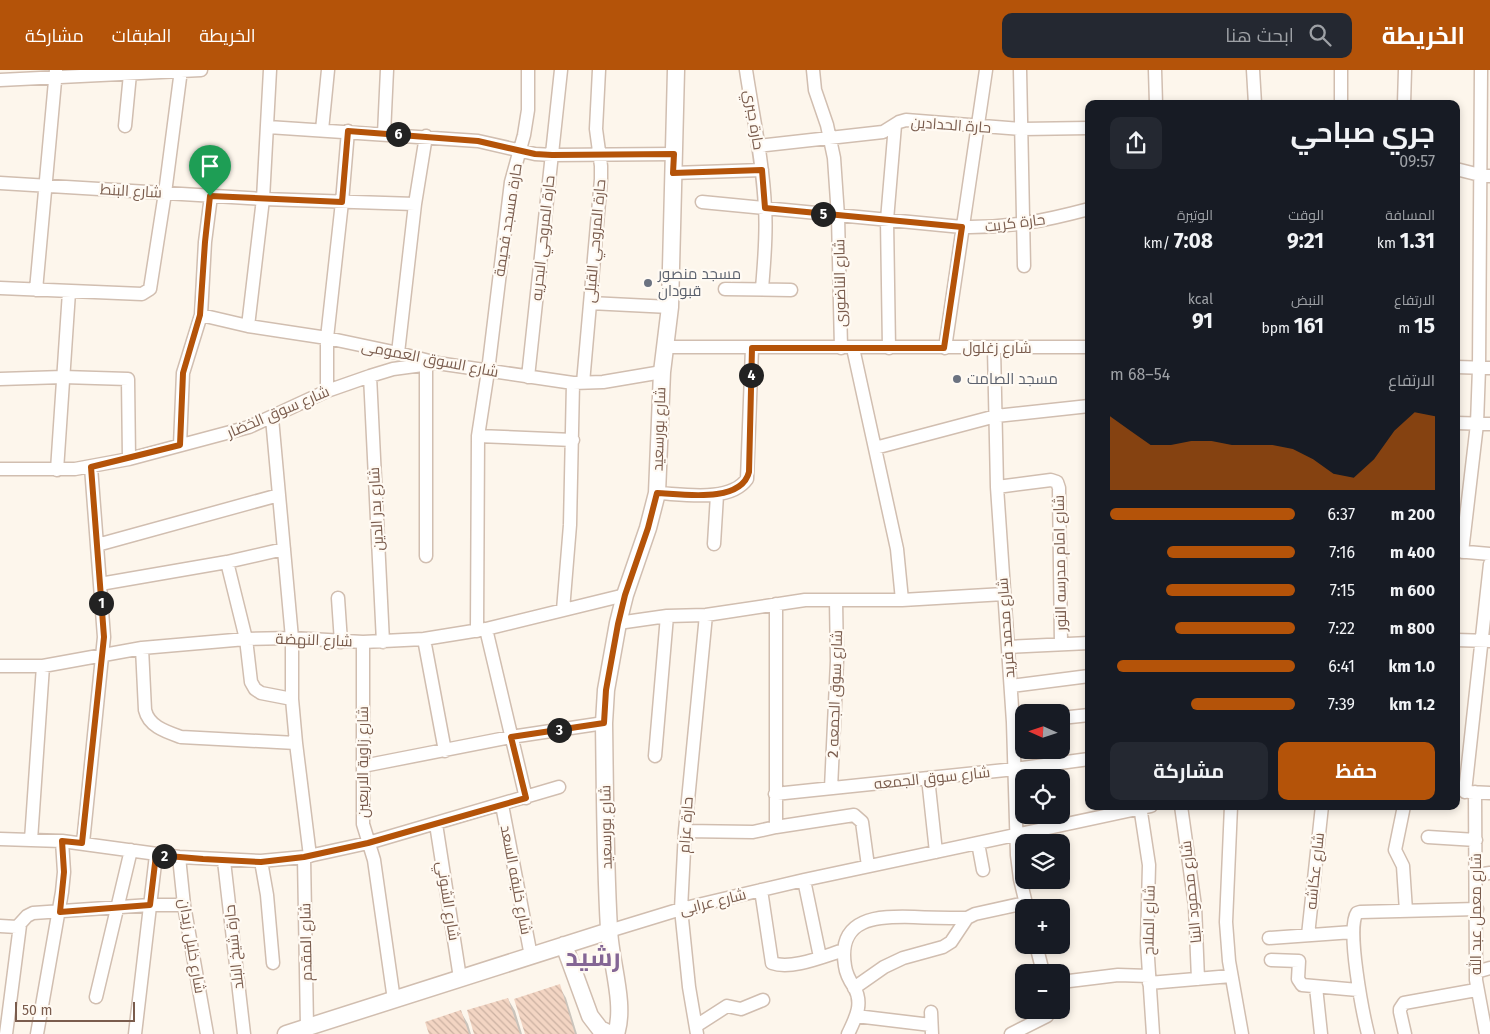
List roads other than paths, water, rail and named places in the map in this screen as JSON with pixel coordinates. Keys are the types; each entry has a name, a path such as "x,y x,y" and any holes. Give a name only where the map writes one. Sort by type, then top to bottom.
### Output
{"street":[{"path":"0,293 0,288 69,292 147,293 151,284 165,193 181,70"},
{"path":"0,80 55,74 113,72 130,74 201,70"},
{"path":"248,326 263,199 270,70"},
{"path":"322,130 328,70"},
{"path":"384,134 387,70"},
{"name":"حارة مسجد فحيمة","path":"526,798 481,630 478,436 488,371 511,182 524,135 528,110 528,70"},
{"name":"حارة المروحي البحريه","path":"528,376 561,70"},
{"name":"حارة المروحي القبلى","path":"563,610 578,383 590,302 601,179 596,129 599,70"},
{"name":"شارع بورسعيد","path":"616,1034 620,1009 609,931 604,723 606,690 625,595 648,528 657,493 662,372 670,307 676,70"},
{"name":"حارة جبري","path":"746,70 762,170 765,208 766,246 762,289"},
{"name":"شارع الناضورى","path":"813,70 815,90 830,138 834,158 847,348 875,448 897,550 902,600"},
{"path":"944,348 986,70"},
{"path":"1020,70 1024,266"},
{"path":"1155,70 1156,100"},
{"path":"1253,70 1255,100"},
{"path":"1341,70 1341,100"},
{"path":"1404,100 1405,70"},
{"path":"1460,546 1483,424 1485,368 1485,176 1481,70"},
{"path":"36,290 55,74"},
{"path":"126,126 130,74"},
{"name":"حارة الحدادين","path":"758,146 884,132 906,120 1022,130 1085,128"},
{"path":"889,348 887,220 894,125"},
{"path":"268,127 426,136 478,141 520,151 552,155 674,154"},
{"path":"327,392 327,338 348,131"},
{"path":"398,353 415,204 426,136"},
{"path":"673,173 762,170"},
{"path":"1460,170 1485,176"},
{"name":"شارع البنط","path":"0,183 263,199 415,204"},
{"path":"180,445 183,373 200,315 210,196"},
{"name":"حارة كريت","path":"702,202 838,216 992,228 1023,225 1085,210"},
{"path":"725,288 791,290"},
{"path":"58,470 69,292"},
{"path":"590,302 670,307"},
{"name":"شارع السوق العمومى","path":"200,315 248,326 327,338 398,353 432,364 578,383 603,382 662,372"},
{"name":"شارع زغلول","path":"665,348 1085,347"},
{"path":"657,493 717,495 735,490 747,479 749,472 752,348"},
{"name":"شارع محمد فريد","path":"994,348 997,487 1011,686 1015,704"},
{"path":"426,556 432,364"},
{"name":"شارع سوق الخضار","path":"0,469 58,470 91,467 129,459 224,435 272,418 327,392 370,376 393,370 432,364"},
{"path":"1460,366 1485,368"},
{"name":"شارع بدر الدين","path":"370,376 383,642"},
{"path":"0,379 63,377 128,379 129,459"},
{"path":"875,448 996,416 1085,406"},
{"name":"شارع المقدم","path":"272,418 292,638 292,699 307,856 316,1028"},
{"path":"1460,423 1483,424"},
{"path":"478,436 573,440"},
{"path":"82,843 104,637 91,467"},
{"name":"شارع امام مدرسه النور","path":"997,487 1051,480 1057,482 1059,488 1061,644"},
{"path":"97,545 279,495"},
{"path":"714,544 717,495"},
{"path":"100,584 227,562 284,549"},
{"path":"1460,551 1490,554"},
{"path":"227,562 246,639 250,682 261,693 292,699"},
{"name":"شارع معمل عبد الله","path":"1488,1034 1476,990 1476,840 1465,792 1486,641 1490,564"},
{"path":"618,624 667,616 706,615 805,600 902,600 1004,594"},
{"name":"شارع النهضة","path":"0,666 43,666 142,648 246,639 292,638 341,642 383,642 424,639 481,630 625,595"},
{"path":"338,598 341,642"},
{"name":"شارع سوق الجمعه 2","path":"831,788 836,713 836,600"},
{"path":"776,604 776,827"},
{"name":"حارة عزام","path":"696,1030 689,988 681,909 685,830 706,615"},
{"path":"655,756 667,616"},
{"path":"424,639 445,750"},
{"path":"1460,640 1486,641"},
{"name":"شارع زاوية الاربعين","path":"363,642 363,824 374,860 394,1000"},
{"path":"1008,647 1085,643"},
{"path":"142,648 147,716 151,722 167,733 181,737 296,743"},
{"path":"31,840 43,666"},
{"path":"1011,686 1085,677"},
{"path":"1070,717 1085,715"},
{"path":"363,766 511,737 604,723"},
{"name":"شارع محمد فريد","path":"1015,769 1016,759"},
{"name":"شارع سوق الجمعه","path":"775,794 1015,769 1085,760"},
{"path":"928,778 936,852"},
{"path":"0,840 62,841 156,855 261,862 307,856 368,843 559,788"},
{"path":"1465,792 1490,793"},
{"name":"شارع خليفه السعد","path":"502,805 531,956"},
{"name":"شارع عرابى","path":"1025,834 1131,810"},
{"name":"شارع الملاح","path":"1144,810 1149,865 1147,943 1153,1034"},
{"name":"شارع محمود البنا","path":"1182,810 1195,906 1198,979"},
{"path":"1231,810 1226,922 1231,976 1242,1034"},
{"name":"شارع عكاشه","path":"1308,935 1322,810"},
{"path":"1403,810 1395,850 1404,870 1406,911"},
{"path":"685,830 753,832 854,815 862,822 868,866"},
{"name":"شارع الشوني","path":"436,824 460,978"},
{"name":"شارع عرابى","path":"286,1034 316,1028 460,978 681,909 868,866 1015,836"},
{"path":"1428,837 1476,840"},
{"path":"37,1034 60,912 64,872 62,841"},
{"path":"978,843 983,870"},
{"path":"96,997 131,850"},
{"path":"135,1034 156,855"},
{"name":"شارع خليل زيدان","path":"179,857 184,905 207,1034"},
{"name":"حارة شيخ البلد","path":"224,861 244,1034"},
{"path":"261,862 267,895 273,963"},
{"path":"1476,875 1490,873"},
{"path":"804,880 820,957"},
{"path":"761,890 772,963 790,965 844,950"},
{"path":"0,926 14,927 20,925 30,914 150,905 184,905"},
{"path":"848,1034 859,1005 858,995 844,967 844,950 848,934 857,926 867,920 885,916 967,918 975,914 1015,907"},
{"path":"1368,1034 1358,990 1353,932 1353,920 1357,913 1477,909"},
{"path":"854,988 884,967 903,958 943,947 951,942 967,918"},
{"path":"6,1034 20,925"},
{"path":"1269,938 1353,932"},
{"path":"564,945 590,1016 600,1029 610,1034"},
{"path":"1271,960 1297,960 1300,964 1300,982 1302,985 1358,990"},
{"path":"1476,972 1490,968"},
{"path":"1070,981 1118,975 1149,979 1198,979 1231,976"},
{"path":"1316,987 1321,1034"},
{"path":"1405,1034 1400,1012 1404,1003 1476,990"},
{"path":"696,1030 727,1006 741,1009 763,1000"},
{"path":"856,1016 931,1024"},
{"path":"1010,1034 1038,1019"}],"place":[{"name":"مسجد منصور قبودان","path":"648,283"},
{"name":"مسجد الصامت","path":"957,379"}],"district":[{"name":"رشيد","path":"593,958"}]}
